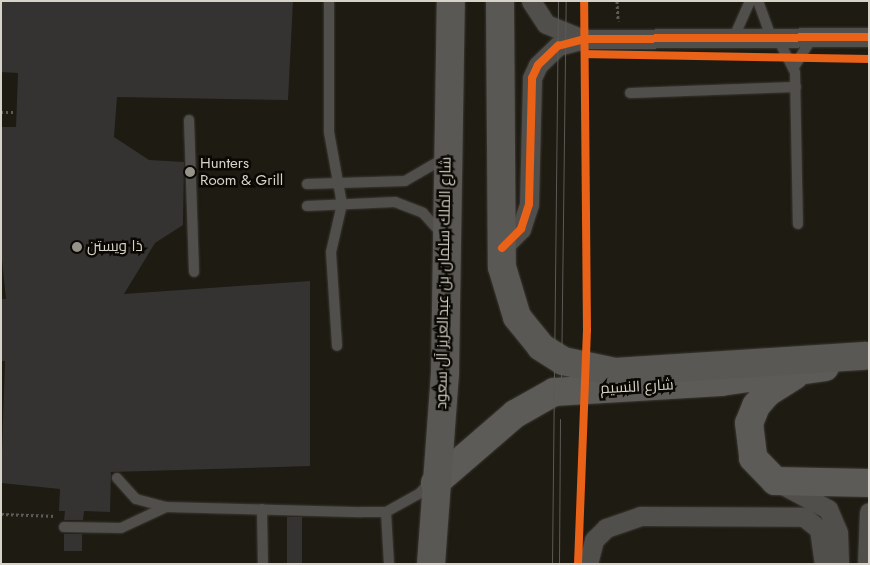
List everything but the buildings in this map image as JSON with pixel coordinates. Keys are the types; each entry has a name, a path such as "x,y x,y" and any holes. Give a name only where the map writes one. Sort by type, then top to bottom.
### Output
{"main road":[{"name":"شارع الملك سلمان بن عبدالعزيز آل سعود","path":"431,564 447,242 451,1"},
{"path":"500,1 502,257 517,318 528,334 555,358 585,367 615,372 866,356"},
{"name":"شارع النسيم","path":"436,476 515,414 554,392 799,374 866,356"},
{"path":"799,374 768,392 749,423 753,458 775,481 869,483"}],"street":[{"path":"531,1 558,32 584,39"},
{"path":"502,257 521,229 529,204 532,77 558,46 584,39 813,37 865,34"},
{"path":"775,481 828,509 838,532 839,564"},
{"path":"868,558 869,512"},
{"path":"588,564 594,540 606,528 640,516 804,517 819,529 824,564"}],"lane":[{"path":"329,1 329,132 341,185 342,204 331,252 337,346"},
{"path":"734,37 750,1"},
{"path":"758,1 774,37 794,67 798,224"},
{"path":"794,67 813,37"},
{"path":"630,93 796,88"},
{"path":"189,120 194,272"},
{"path":"307,184 341,185 405,181 434,168 447,154"},
{"path":"307,206 404,204 431,220 447,242"},
{"path":"117,478 136,499 166,507 386,512 420,493 436,476"},
{"path":"64,528 121,528 166,507"},
{"path":"262,509 263,564"},
{"path":"386,512 389,564"}],"path":[{"path":"1,112 13,112"},
{"path":"1,514 58,516 58,528 64,528"}],"tram line":[{"path":"552,564 558,1"},
{"path":"561,384 566,1"},
{"path":"559,564 560,419"}],"cycle path":[{"path":"578,564 587,330 584,1"},
{"path":"502,248 521,229 529,204 532,78 538,65 558,46 584,39 869,37"},
{"path":"585,54 869,59"}],"place":[{"name":"Hunters Room & Grill","path":"190,172"},
{"name":"ذا ويستن","path":"77,247"}]}
